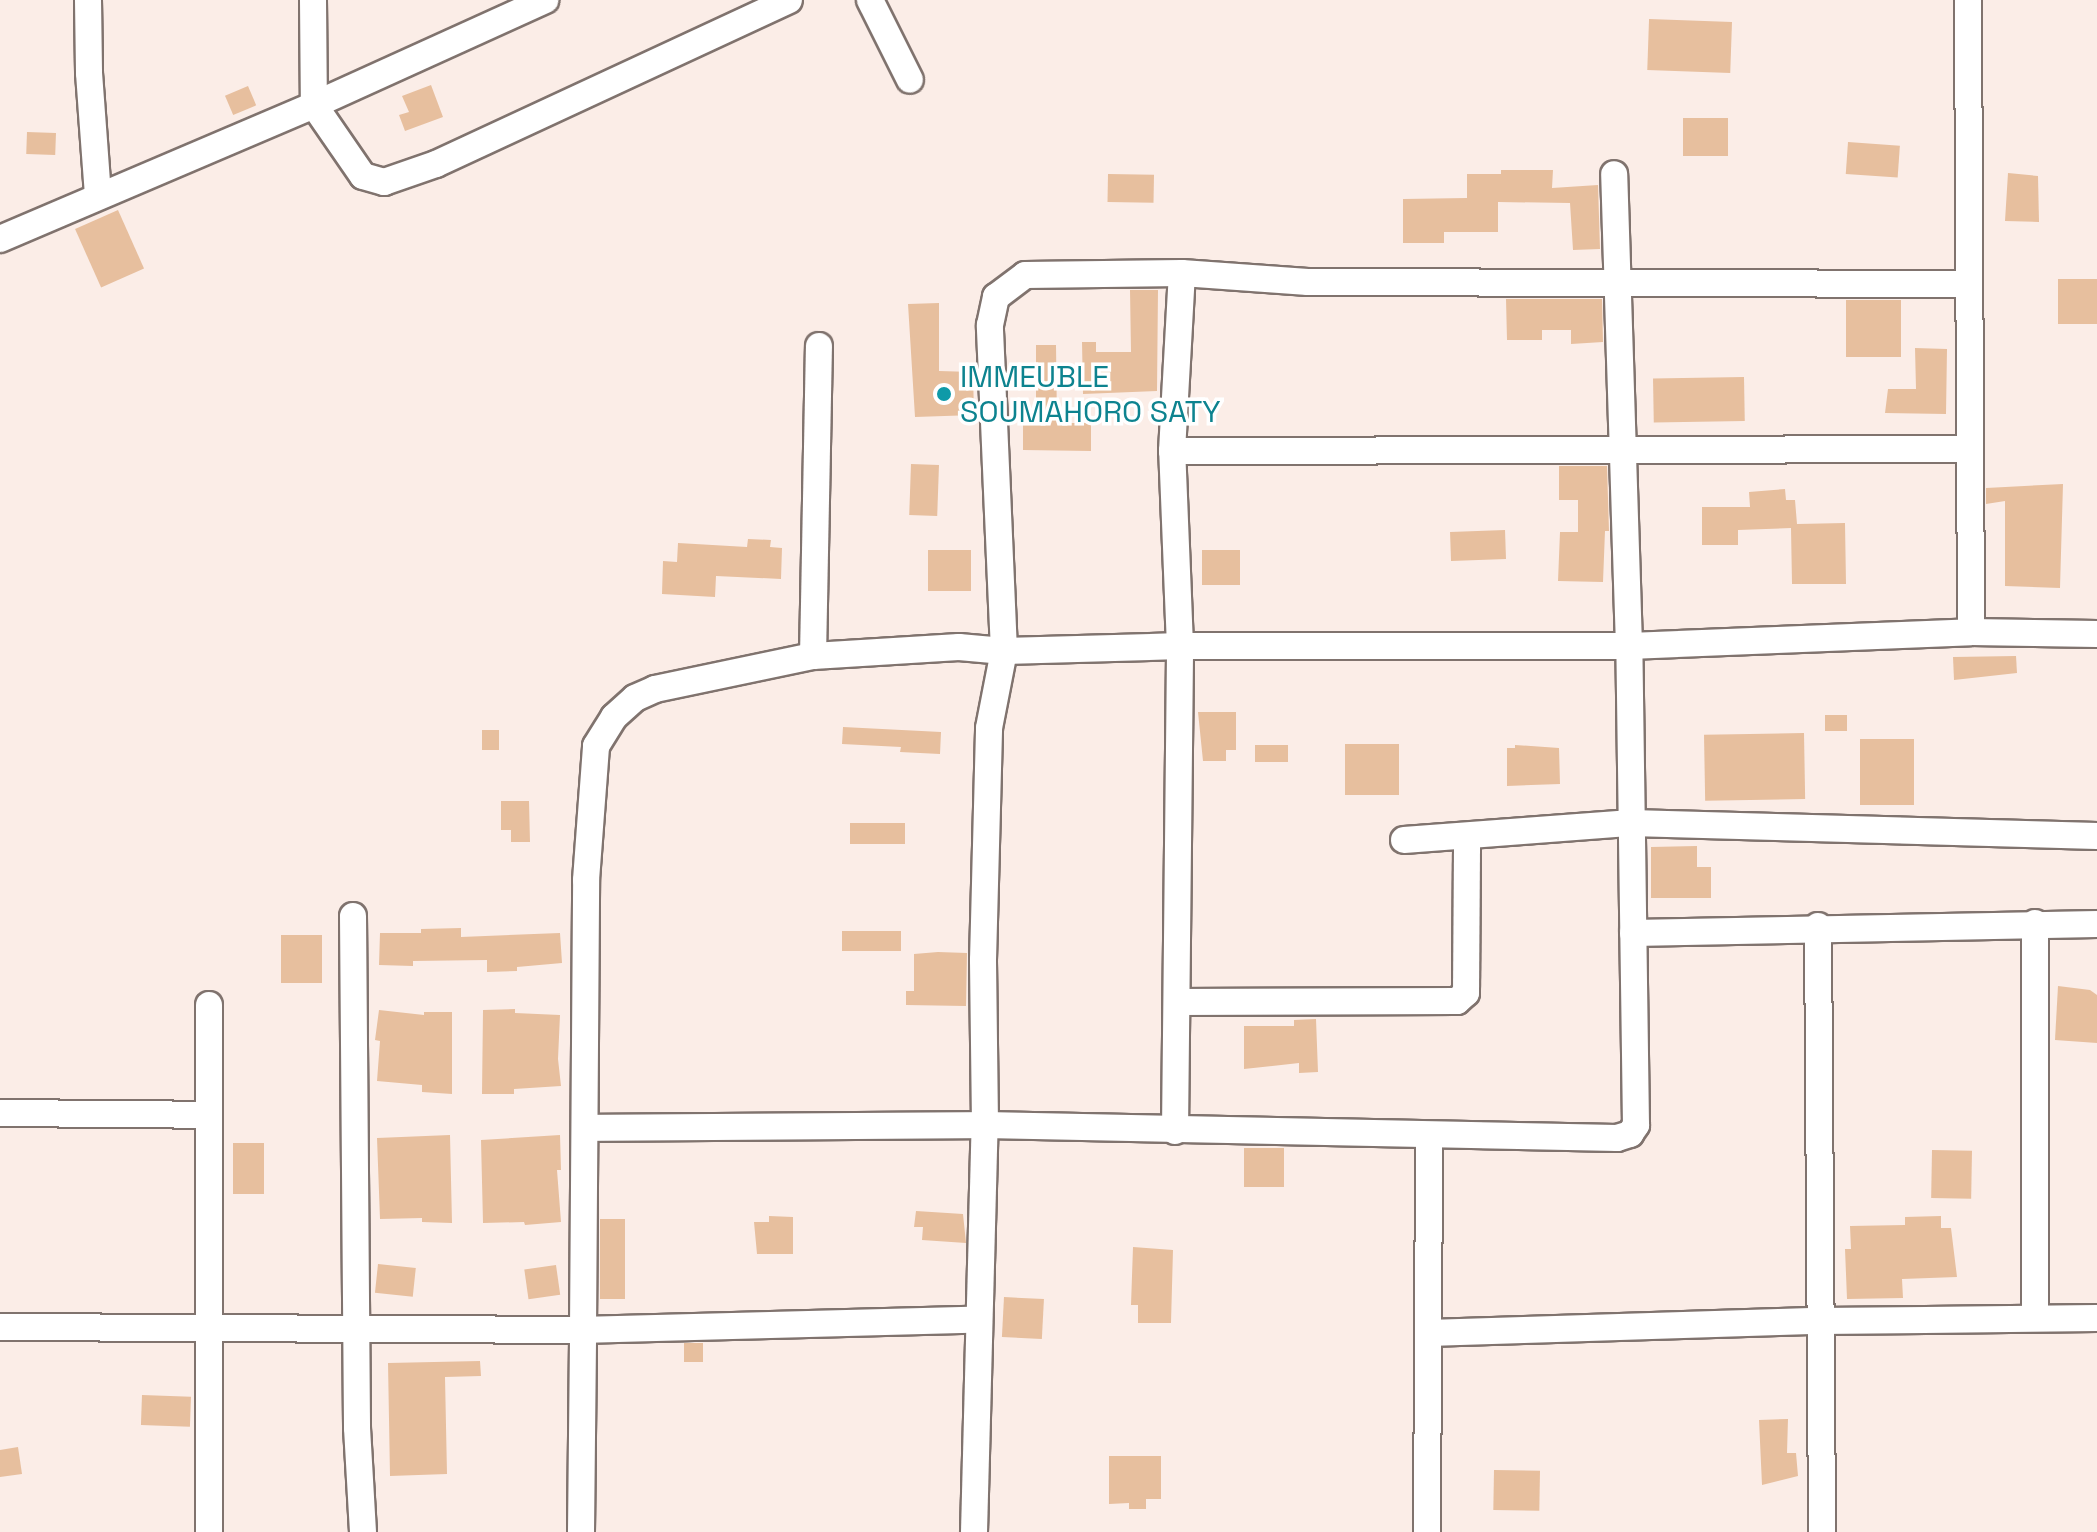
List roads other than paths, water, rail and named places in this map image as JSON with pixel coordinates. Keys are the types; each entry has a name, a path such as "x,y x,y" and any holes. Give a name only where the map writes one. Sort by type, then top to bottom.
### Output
{"street":[{"path":"88,0 89,73 98,195"},
{"path":"313,0 314,105 363,176 384,182 436,164 789,0"},
{"path":"0,239 314,105 545,0"},
{"path":"870,0 910,80"},
{"path":"1968,0 1971,632"},
{"path":"585,1128 1019,1124 1175,1131 1617,1138 1630,1134 1636,1125 1629,646 1614,174"},
{"path":"974,1532 977,1320 985,1125 983,946 989,728 1004,651 990,325 996,297 1025,275 1182,273 1308,282 1969,284"},
{"path":"1175,1131 1180,646 1172,451 1182,273"},
{"path":"813,656 819,346"},
{"path":"1172,451 1970,449"},
{"path":"581,1532 586,880 596,746 614,717 635,698 655,689 813,656 959,647 1004,651 1180,646 1629,646 1971,632 2097,634"},
{"path":"1404,840 1631,823 2097,836"},
{"path":"1177,1002 1457,1001 1466,993 1467,836"},
{"path":"353,916 357,1428 363,1532"},
{"path":"2035,923 2035,1317"},
{"path":"1633,933 1818,926 2097,924"},
{"path":"1818,926 1822,1532"},
{"path":"209,1005 209,1532"},
{"path":"0,1113 209,1115"},
{"path":"1427,1532 1429,1135"},
{"path":"1428,1333 1819,1321 2097,1318"},
{"path":"0,1327 583,1330 977,1320"}],"place":[{"name":"IMMEUBLE SOUMAHORO SATY","path":"944,394"}]}
